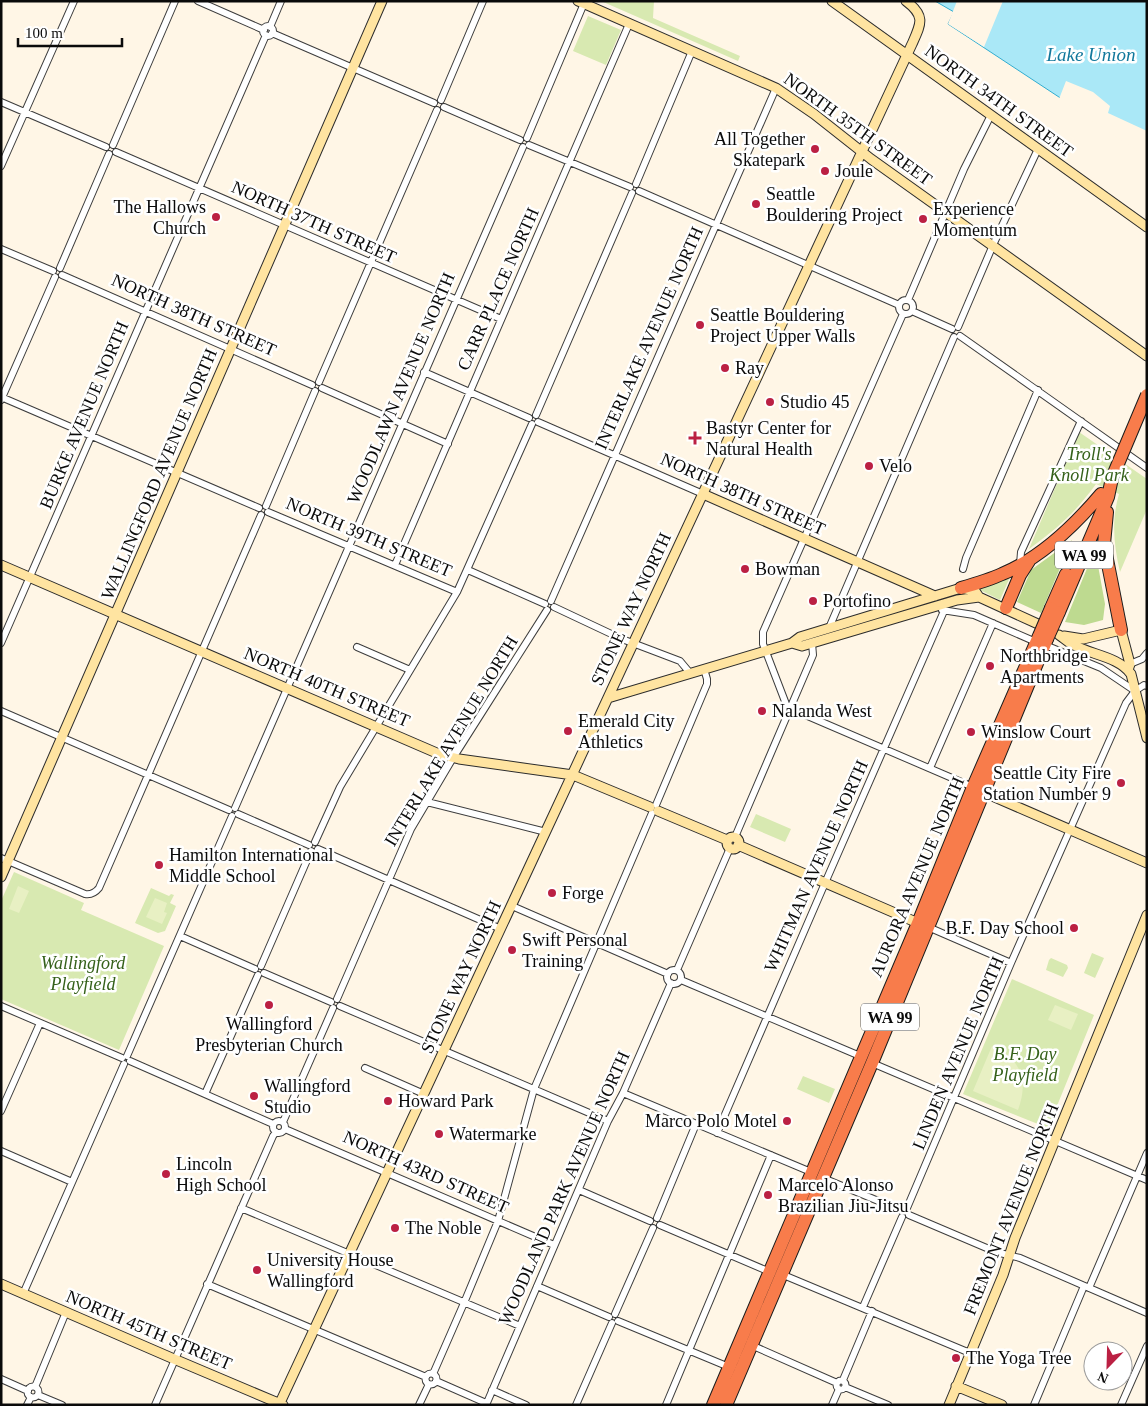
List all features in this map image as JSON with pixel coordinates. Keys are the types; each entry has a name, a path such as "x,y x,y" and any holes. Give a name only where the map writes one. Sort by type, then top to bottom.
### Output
{"highway":[{"name":"AURORA AVENUE NORTH","path":"713,1405 729,1367 775,1273 817,1175 872,1063 922,925 1147,395"},
{"path":"961,588 1001,575 1025,562 1068,529 1105,495"},
{"path":"1105,495 1104,544 1121,630"},
{"path":"1006,608 1025,562"},
{"name":"AURORA AVENUE NORTH","path":"817,1175 860,1056 922,925"},
{"name":"AURORA AVENUE NORTH","path":"726,1405 751,1345 775,1273"}],"street":[{"path":"1,166 74,1"},
{"path":"2,398 175,1"},
{"path":"198,1 353,68 441,110 483,1"},
{"name":"BURKE AVENUE NORTH","path":"1,642 281,1"},
{"name":"WALLINGFORD AVENUE NORTH","path":"1,877 5,860 116,614 382,1"},
{"name":"NORTH 34TH STREET","path":"832,1 1147,227"},
{"name":"STONE WAY NORTH","path":"281,1404 907,55 919,28 920,17 916,9 906,1"},
{"name":"NORTH 35TH STREET","path":"582,2 776,88 1147,356"},
{"name":"WOODLAWN AVENUE NORTH","path":"23,1294 525,142 582,2"},
{"name":"CARR PLACE NORTH","path":"395,566 630,24"},
{"path":"205,1094 340,787 458,592 634,189 692,51"},
{"name":"INTERLAKE AVENUE NORTH","path":"283,1122 410,829 549,606 776,88"},
{"name":"NORTH 37TH STREET","path":"1,102 501,319"},
{"path":"442,104 899,305"},
{"path":"5,860 85,894 89,895 98,888 317,386 435,106"},
{"path":"908,300 968,160 990,115"},
{"path":"1038,149 952,334 1038,390 1147,468"},
{"name":"NORTH 38TH STREET","path":"1,249 448,444"},
{"path":"902,314 899,310 899,305 902,301 908,300"},
{"path":"908,300 912,304 912,311"},
{"path":"912,311 955,328"},
{"path":"902,314 907,315 912,311"},
{"path":"902,314 763,632 765,651 786,704 789,708 1147,863"},
{"path":"829,628 957,336"},
{"name":"NORTH 38TH STREET","path":"424,372 935,596"},
{"path":"1121,449 1147,387"},
{"path":"963,569 1038,390"},
{"name":"NORTH 39TH STREET","path":"2,398 458,592"},
{"path":"1025,562 1022,552 1081,421"},
{"name":"NORTH 40TH STREET","path":"1,565 439,754 453,758 573,775 1012,963"},
{"name":"NORTH 39TH STREET","path":"468,570 634,643 680,661 690,673"},
{"path":"608,698 792,643 800,637 961,588 975,591 979,597"},
{"path":"792,643 802,646 962,598 979,597 1006,608 1044,637 1086,662 1101,668 1135,691"},
{"path":"934,607 944,612 974,615 993,623 1071,644 1129,667"},
{"name":"WHITMAN AVENUE NORTH","path":"718,1133 767,1016 944,612"},
{"path":"930,768 993,623"},
{"path":"1044,637 1083,639 1121,630 1147,738"},
{"path":"677,970 813,655 812,643"},
{"path":"357,647 410,670"},
{"path":"1129,667 1142,659 1147,653"},
{"path":"420,1405 430,1381 428,1374 433,1374 498,1221 534,1089 707,684 704,669"},
{"path":"1135,691 1144,685 1147,686"},
{"name":"LINDEN AVENUE NORTH","path":"863,1307 1126,703 1135,691"},
{"path":"1,711 501,929"},
{"path":"427,802 546,832"},
{"path":"512,906 668,974"},
{"name":"FREMONT AVENUE NORTH","path":"949,1405 1147,915"},
{"path":"180,936 608,1121"},
{"path":"668,974 671,970 677,970 681,973 681,980"},
{"path":"668,974 668,979 671,983 676,984 681,980"},
{"path":"681,980 860,1056"},
{"name":"WOODLAND PARK AVENUE NORTH","path":"486,1404 608,1121 623,1093 671,983"},
{"path":"1,1006 273,1124"},
{"path":"1,1111 40,1023"},
{"path":"872,1063 1147,1180"},
{"path":"365,1068 424,1094"},
{"path":"623,1093 996,1252 1020,1258 1147,1312"},
{"path":"278,1120 283,1122 285,1129 282,1133 276,1132 273,1124 278,1120"},
{"path":"576,1405 656,1226 660,1221 657,1218 696,1124"},
{"name":"NORTH 43RD STREET","path":"285,1129 554,1245"},
{"path":"154,1405 276,1132"},
{"path":"1,1151 72,1182"},
{"path":"1034,1405 1147,1153"},
{"path":"666,1405 770,1156"},
{"path":"579,1190 650,1221 650,1225 863,1307 970,1353"},
{"path":"241,1208 520,1326"},
{"path":"650,1221 653,1217 657,1218"},
{"name":"NORTH 45TH STREET","path":"1,1284 281,1404"},
{"path":"207,1284 486,1404"},
{"path":"537,1286 729,1367"},
{"path":"832,1405 872,1311"},
{"path":"28,1405 31,1387 35,1387 66,1312"},
{"path":"751,1345 888,1405"},
{"path":"1121,1405 1147,1346"},
{"path":"1,1379 35,1398 38,1395 62,1405"},
{"path":"956,1386 1002,1405"},
{"path":"35,1387 38,1390 38,1395"},
{"path":"492,1390 526,1405"}],"green space":[{"path":"601,1 654,1 653,18 740,56 738,61"},
{"path":"588,16 621,30 606,65 573,51"},
{"name":"Troll's Knoll Park","path":"1079,432 1147,479 1147,509 1120,572 1114,533 1116,504 1119,494 1096,484 1066,520 1029,549"},
{"path":"1072,540 1041,613 1017,602 1031,570"},
{"path":"1095,549 1105,604 1103,620 1084,625 1065,622"},
{"path":"1010,577 1000,600 978,589"},
{"path":"756,814 791,829 785,842 750,827"},
{"name":"Wallingford Playfield","path":"14,872 84,903 81,910 164,946 119,1050 1,999 1,901"},
{"path":"18,886 29,891 19,913 9,909"},
{"path":"151,888 169,896 171,894 174,895 170,903 176,906 165,931 158,933 135,923"},
{"path":"155,898 167,903 164,912 167,913 162,924 146,917"},
{"path":"1092,953 1104,958 1095,978 1084,973"},
{"path":"1051,958 1067,965 1068,968 1063,977 1046,970"},
{"name":"B.F. Day Playfield","path":"1012,979 1094,1015 1048,1128 963,1094"},
{"path":"1055,1005 1078,1014 1071,1030 1048,1020"},
{"path":"992,1046 1010,1057 1020,1072 1023,1089 1018,1110 973,1091"},
{"path":"803,1076 835,1089 829,1103 797,1089"}],"water":[{"name":"Lake Union","path":"935,1 1147,1 1147,155 948,24 954,12"}],"pier":[{"path":"957,1 1003,1 984,47 948,24"},
{"path":"1066,81 1093,92 1110,106 1108,113 1147,131 1147,157 1059,99"}],"place":[{"name":"All Together Skatepark","path":"815,149"},
{"name":"Joule","path":"825,171"},
{"name":"Seattle Bouldering Project","path":"756,204"},
{"name":"The Hallows Church","path":"216,217"},
{"name":"Experience Momentum","path":"923,219"},
{"name":"Seattle Bouldering Project Upper Walls","path":"700,325"},
{"name":"Ray","path":"725,368"},
{"name":"Studio 45","path":"770,402"},
{"name":"Bastyr Center for Natural Health","path":"695,438"},
{"name":"Velo","path":"869,466"},
{"name":"Bowman","path":"745,569"},
{"name":"Portofino","path":"813,601"},
{"name":"Northbridge Apartments","path":"990,666"},
{"name":"Nalanda West","path":"762,711"},
{"name":"Emerald City Athletics","path":"568,731"},
{"name":"Winslow Court","path":"971,732"},
{"name":"Seattle City Fire Station Number 9","path":"1121,783"},
{"name":"Hamilton International Middle School","path":"159,865"},
{"name":"Forge","path":"552,893"},
{"name":"B.F. Day School","path":"1074,928"},
{"name":"Swift Personal Training","path":"512,950"},
{"name":"Wallingford Presbyterian Church","path":"269,1005"},
{"name":"Wallingford Studio","path":"254,1096"},
{"name":"Howard Park","path":"388,1101"},
{"name":"Marco Polo Motel","path":"787,1121"},
{"name":"Watermarke","path":"439,1134"},
{"name":"Lincoln High School","path":"166,1174"},
{"name":"Marcelo Alonso Brazilian Jiu-Jitsu","path":"768,1195"},
{"name":"The Noble","path":"395,1228"},
{"name":"University House Wallingford","path":"257,1270"},
{"name":"The Yoga Tree","path":"956,1358"}]}
